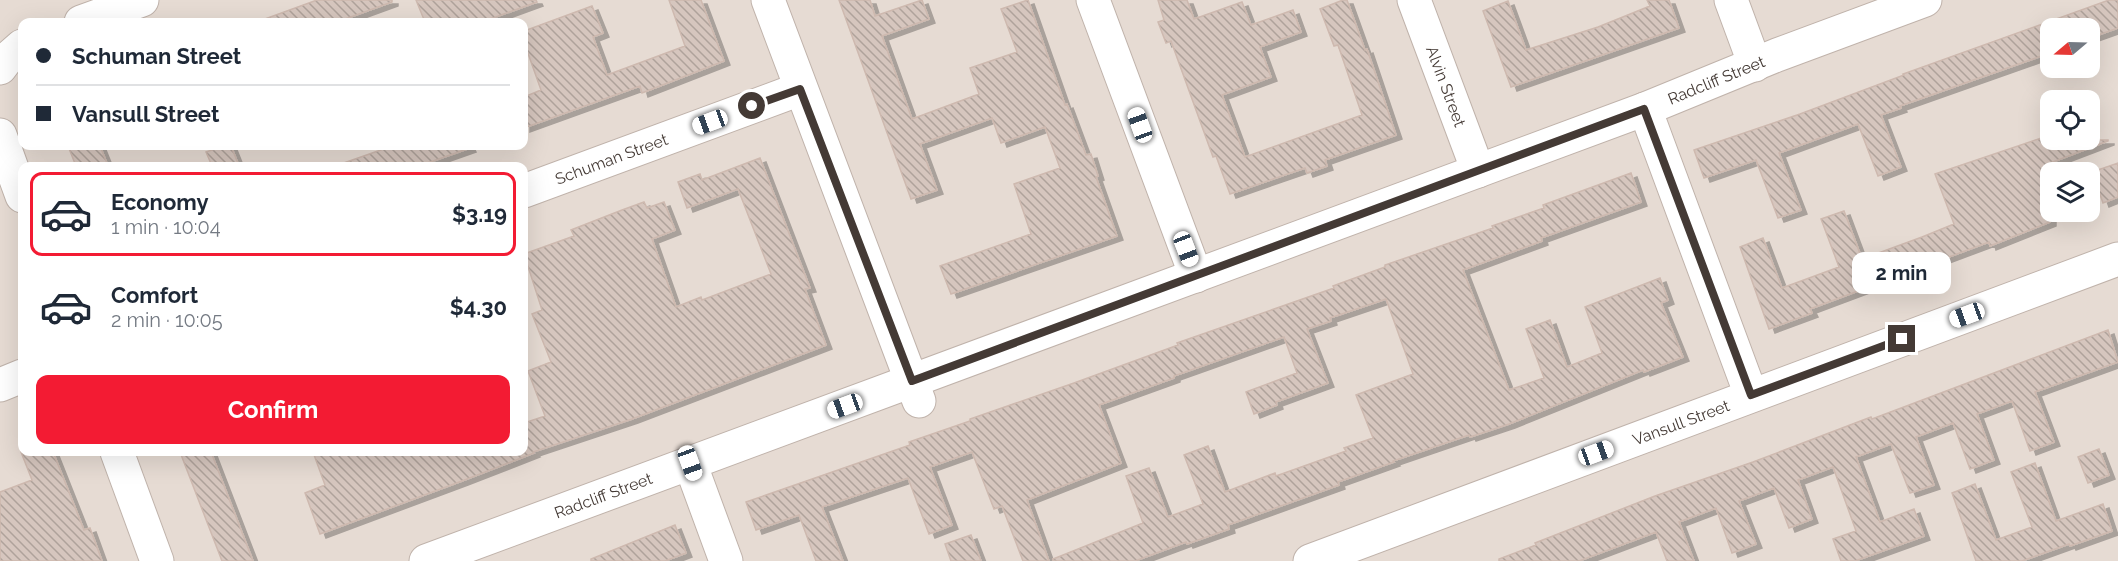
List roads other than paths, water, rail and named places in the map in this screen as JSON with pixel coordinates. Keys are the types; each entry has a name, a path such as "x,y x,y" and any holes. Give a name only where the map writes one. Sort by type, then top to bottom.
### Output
{"street":[{"path":"92,18 142,0"},
{"path":"768,0 915,391"},
{"path":"1094,0 1196,276"},
{"name":"Alvin Street","path":"1414,0 1478,171"},
{"path":"1731,0 1755,65"},
{"name":"Radcliff Street","path":"426,561 690,463 915,391 1196,276 1644,109 1777,55 1925,0"},
{"path":"0,68 18,50"},
{"name":"Schuman Street","path":"528,190 800,89"},
{"path":"1644,109 1751,395"},
{"path":"0,135 18,185"},
{"name":"Vansull Street","path":"1310,561 1379,549 1751,395 2118,259"},
{"path":"0,385 18,378"},
{"path":"118,456 157,561"},
{"path":"690,463 726,561"}]}
